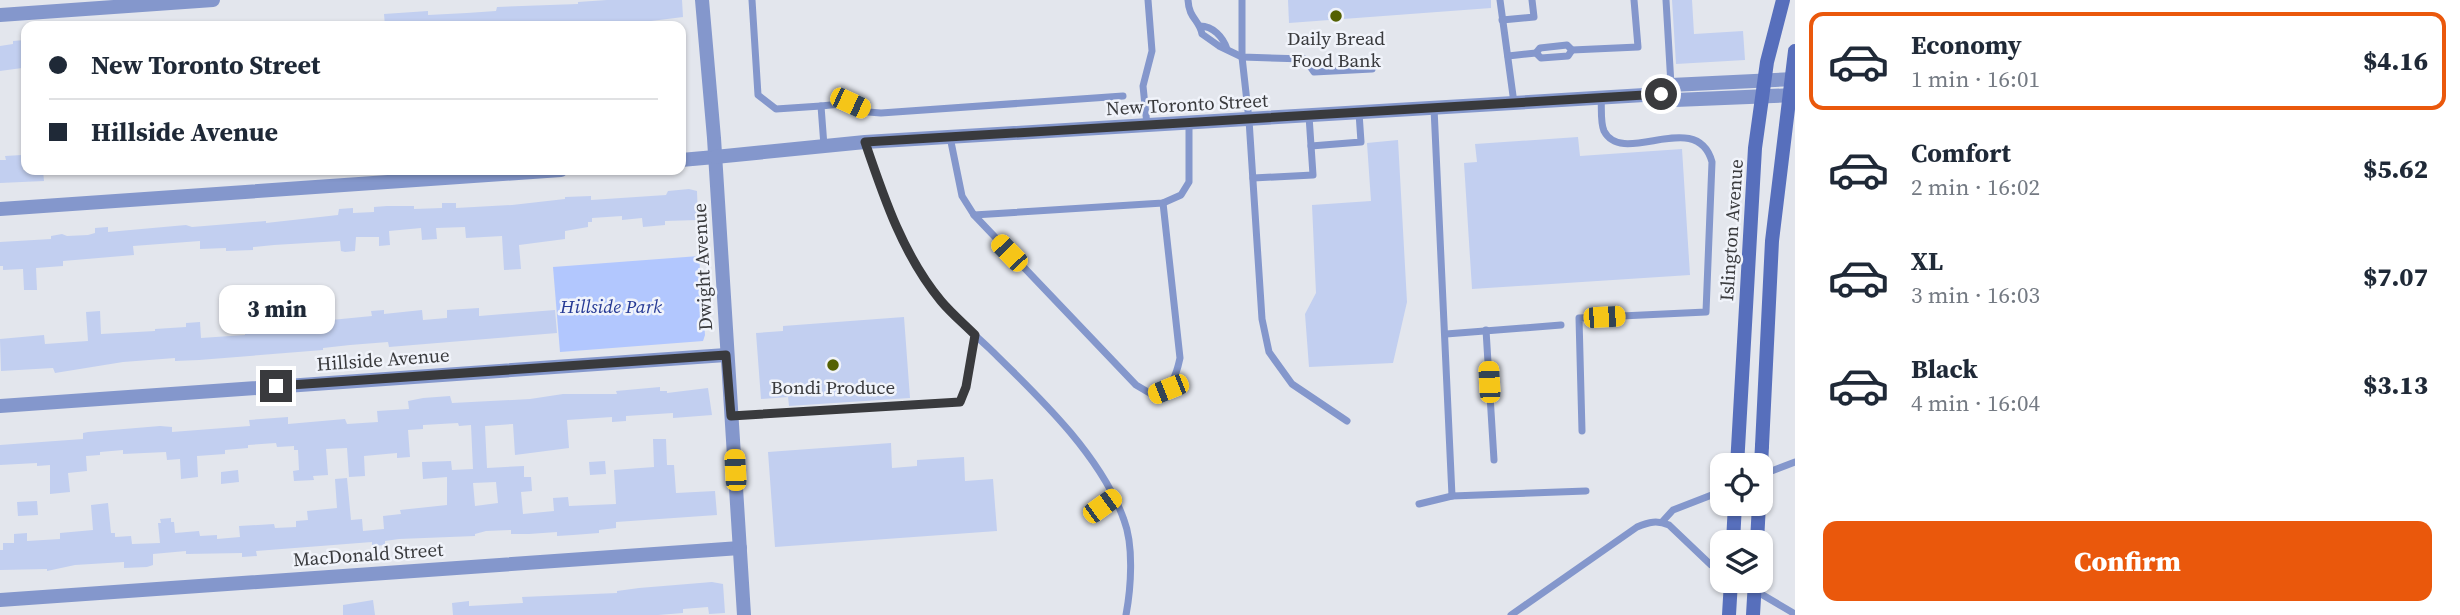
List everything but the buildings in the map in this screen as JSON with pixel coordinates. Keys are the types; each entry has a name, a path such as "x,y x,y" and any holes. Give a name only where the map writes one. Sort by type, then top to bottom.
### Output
{"main road":[{"name":"Islington Avenue","path":"1737,453 1755,148 1765,81 1783,0"},
{"path":"1762,453 1772,241 1792,95 1795,51"},
{"path":"1729,615 1730,593"},
{"path":"1753,615 1754,593"}],"street":[{"path":"0,15 213,0"},
{"name":"Dwight Avenue","path":"702,0 715,157 744,615"},
{"name":"New Toronto Street","path":"686,160 865,142 1601,98 1793,80"},
{"name":"New Toronto Street","path":"1666,90 1675,100 1792,95"},
{"path":"0,209 489,175"},
{"name":"Hillside Avenue","path":"0,406 726,355"},
{"name":"MacDonald Street","path":"0,600 740,548"}],"lane":[{"path":"751,0 758,95 776,109 850,103 868,112 881,113 1123,96"},
{"path":"1147,125 1143,86 1152,51 1149,0"},
{"path":"1188,0 1189,12 1200,26 1202,34 1242,57 1304,59 1314,72 1372,69"},
{"path":"1242,0 1242,57 1249,120 1262,319 1269,352 1292,384 1347,421"},
{"path":"1500,0 1514,103"},
{"path":"1502,20 1534,17 1532,0"},
{"path":"1508,56 1536,53 1541,58 1568,56 1572,50 1638,47 1634,0"},
{"path":"1666,0 1666,90"},
{"path":"1583,431 1579,318 1706,312 1712,162 1709,149 1699,140 1687,138 1633,143 1613,141 1604,130 1601,98"},
{"path":"821,106 824,146"},
{"path":"1434,108 1452,496"},
{"path":"1311,146 1361,142 1359,113"},
{"path":"1253,178 1313,175 1309,116"},
{"path":"974,215 1163,203 1181,195 1189,182 1189,123"},
{"path":"950,137 962,196 974,215 1136,385 1153,395 1168,389 1176,375 1180,358 1163,203"},
{"path":"865,142 889,212 916,266 942,302 1075,439 1107,483 1125,521 1128,540 1130,577 1126,615"},
{"path":"1446,334 1561,325"},
{"path":"1486,330 1494,460"},
{"path":"731,416 960,402 966,387 975,335"},
{"path":"1773,471 1795,462"},
{"path":"1419,504 1452,496 1586,491"},
{"path":"1662,522 1673,510 1710,496"},
{"path":"1090,514 1113,497"},
{"path":"1511,615 1637,527 1649,522 1662,522 1681,535 1710,564"},
{"path":"1759,593 1795,614"}],"green space":[{"name":"Hillside Park","path":"699,256 705,335 703,341 560,352 553,267"}],"place":[{"name":"Daily Bread Food Bank","path":"1336,16"},
{"name":"Bondi Produce","path":"833,365"}],"route":[{"path":"276,386 726,355 731,416 960,402 966,387 975,335 942,302 916,266 889,212 865,142 1661,94"}]}
